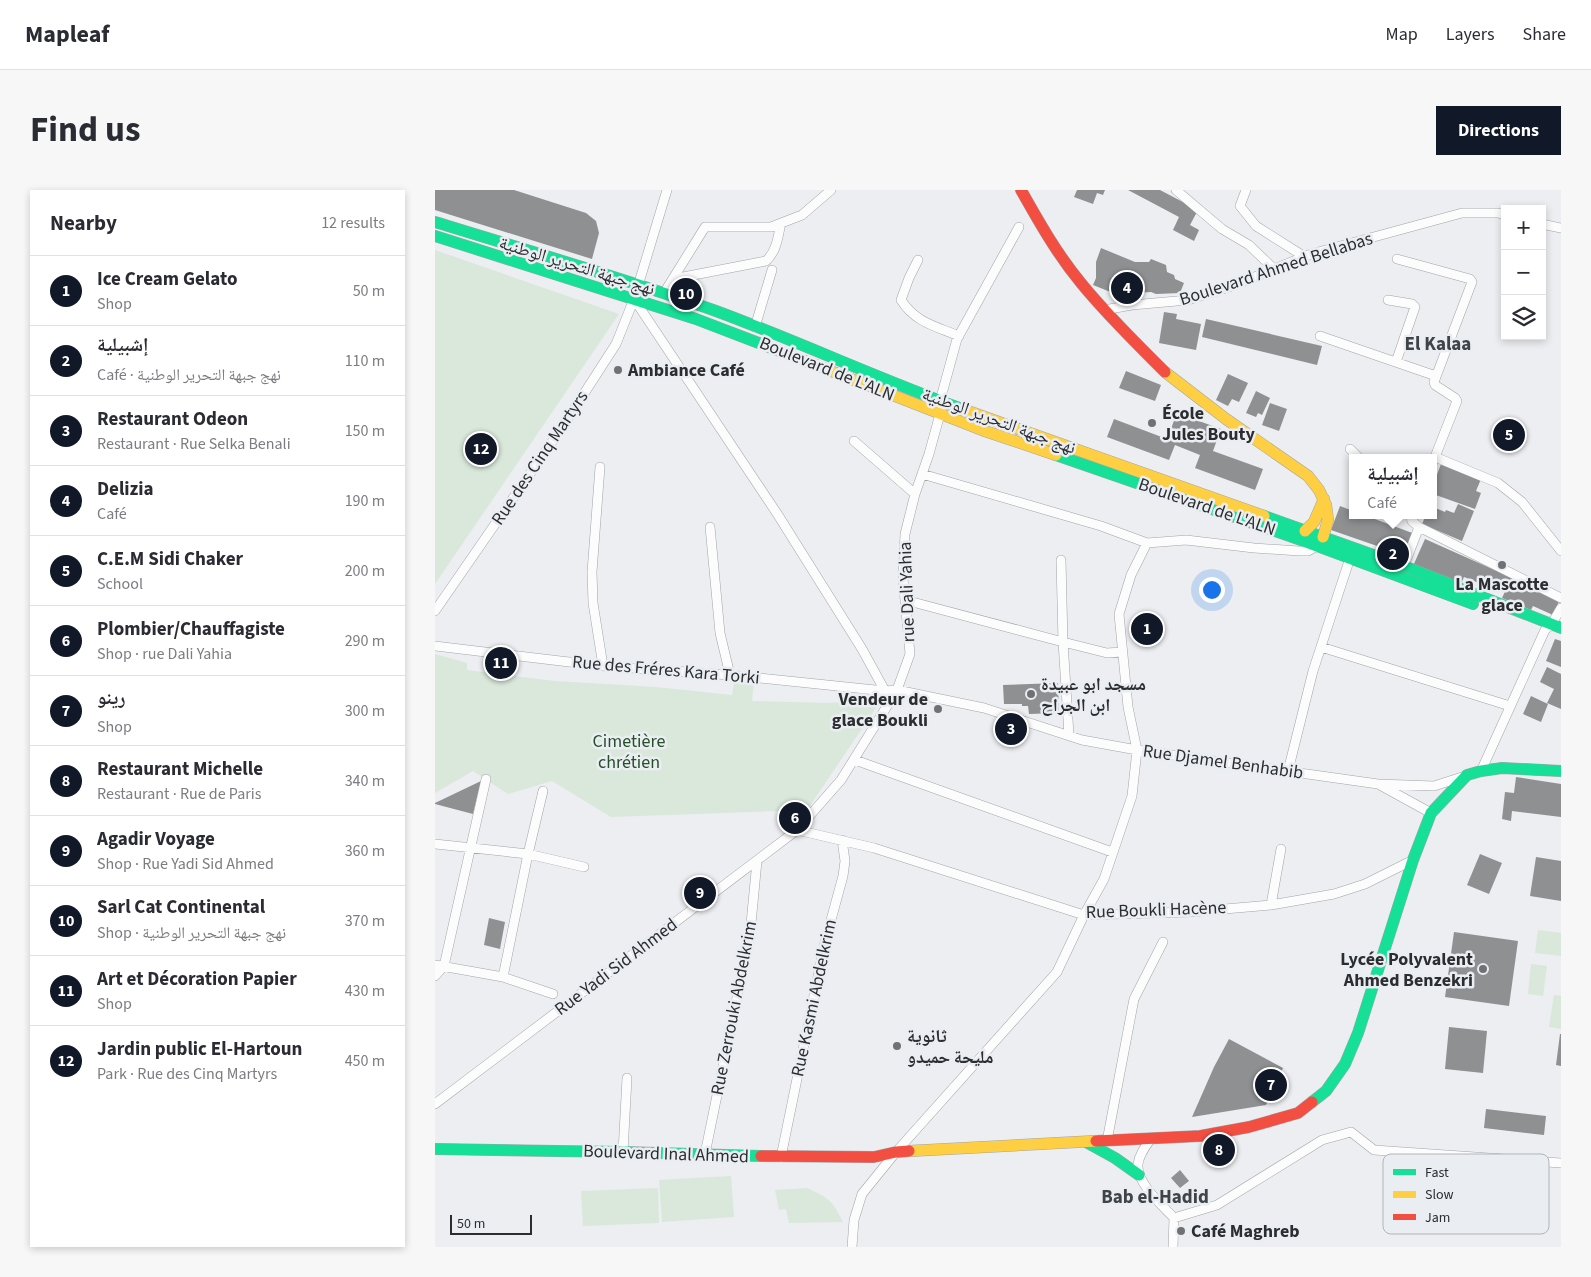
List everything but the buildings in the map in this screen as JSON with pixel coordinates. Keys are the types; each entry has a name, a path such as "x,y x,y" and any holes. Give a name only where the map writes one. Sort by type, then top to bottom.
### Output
{"main road":[{"path":"1021,190 1051,242 1080,282 1104,310 1167,374 1226,419 1309,476 1324,499 1329,515 1328,525 1321,542"},
{"name":"نهج جبهة التحرير الوطنية","path":"435,222 664,293 874,375 1321,542 1404,566 1552,628 1561,636"},
{"name":"Boulevard de L'ALN","path":"435,236 696,319 940,414 1303,535"},
{"path":"1303,535 1314,522 1324,499"},
{"name":"نهج جبهة التحرير الوطنية","path":"1321,542 1349,558 1552,628"},
{"path":"1431,812 1467,775 1502,768 1561,771"},
{"name":"Boulevard Inal Ahmed","path":"435,1149 781,1157 874,1157 896,1152 1200,1136 1249,1127 1298,1113 1326,1091 1345,1064 1358,1033 1413,860 1431,812"},
{"path":"1085,1142 1115,1158 1139,1175"}],"street":[{"name":"Rue des Cinq Martyrs","path":"435,610 559,431 616,344 634,298 667,190"},
{"path":"664,293 705,227 771,227 802,215 831,190"},
{"path":"1176,190 1222,229 1249,244 1275,270"},
{"path":"1246,190 1240,206 1257,226 1305,257"},
{"name":"Boulevard Ahmed Bellabas","path":"1104,310 1132,305 1188,300 1235,285 1305,257 1462,213 1501,214"},
{"path":"673,280 766,261 771,256 776,244 781,223"},
{"path":"1546,225 1561,228"},
{"name":"rue Dali Yahia","path":"797,830 841,780 897,690 910,654 903,578 905,534 915,494 940,414 940,400 959,336 1019,226"},
{"path":"1397,259 1472,282 1434,382 1435,385 1457,401 1436,454"},
{"path":"918,260 901,300 918,319 959,336"},
{"path":"755,327 772,270"},
{"path":"634,298 777,515 862,649 885,691"},
{"path":"1388,300 1412,304 1415,308 1396,362"},
{"path":"1320,336 1436,376"},
{"path":"854,441 915,494"},
{"path":"1350,449 1355,454"},
{"path":"1437,460 1498,483 1521,502 1561,551"},
{"path":"600,467 592,572 593,603 603,666"},
{"path":"922,474 1101,526 1147,542 1186,540 1255,548 1308,551 1321,542"},
{"path":"1411,519 1419,527 1561,598"},
{"path":"710,527 720,633 731,674"},
{"path":"1404,566 1419,527"},
{"path":"1255,548 1303,535"},
{"path":"851,1247 854,1220 862,1194 896,1152 1057,972 1104,878 1132,796 1137,750 1128,707 1119,614 1131,575 1147,542"},
{"path":"1288,771 1313,671 1349,558"},
{"path":"1061,560 1063,642 1069,734"},
{"path":"905,600 1107,653 1122,652"},
{"path":"1481,771 1510,706 1561,608"},
{"name":"Rue des Fréres Kara Torki","path":"435,646 603,666 731,674 885,691 897,690"},
{"path":"1321,648 1510,706"},
{"name":"Rue Djamel Benhabib","path":"897,690 983,708 1069,734 1082,740 1137,750 1378,784"},
{"path":"855,760 1112,852"},
{"path":"1378,784 1434,786 1467,775"},
{"path":"435,976 486,779"},
{"path":"1378,784 1431,812"},
{"path":"503,977 543,791"},
{"name":"Rue Boukli Hacène","path":"797,830 873,848 1084,915 1190,912 1271,904 1334,894 1365,884 1413,860"},
{"name":"Rue Yadi Sid Ahmed","path":"435,1104 797,830"},
{"name":"Rue Kasmi Abdelkrim","path":"781,1157 825,942 843,876 845,861 842,840"},
{"path":"435,844 528,854 584,866"},
{"path":"1271,904 1281,849"},
{"name":"Rue Zerrouki Abdelkrim","path":"705,1154 750,934 757,861"},
{"path":"1107,1141 1134,999 1163,942"},
{"path":"439,965 503,977 553,994"},
{"path":"623,1152 627,1078"},
{"path":"1174,1218 1217,1205 1322,1140 1351,1132 1374,1150 1432,1154"},
{"path":"1150,1140 1138,1164 1139,1175 1147,1188 1174,1218 1173,1247"}],"green space":[{"path":"435,250 619,314 435,584"},
{"name":"Cimetière chrétien","path":"435,654 467,663 467,670 555,681 656,687 732,695 734,683 742,683 742,678 754,680 752,701 830,703 882,699 805,813 778,811 611,817 552,781 508,794 473,771 435,793"},
{"path":"1538,930 1561,933 1561,956 1535,953"},
{"path":"1531,964 1547,966 1543,996 1528,994"},
{"path":"1554,995 1561,996 1561,1029 1549,1027"},
{"path":"731,1176 734,1217 662,1222 659,1180"},
{"path":"658,1188 659,1223 583,1226 581,1191"},
{"path":"807,1188 829,1201 843,1222 789,1223 786,1209 779,1210 775,1190"}],"traffic: fast":[{"path":"435,222 611,276 716,311 965,410"},
{"path":"435,236 696,319 790,355"},
{"path":"1056,455 1301,540 1473,604"},
{"path":"1264,516 1404,566 1561,628"},
{"path":"1312,1102 1326,1091 1345,1064 1358,1033 1413,860 1431,813 1467,775 1502,768 1561,771"},
{"path":"1086,1142 1115,1158 1139,1175"},
{"path":"435,1149 761,1156"}],"traffic: slow":[{"path":"790,355 982,430 1056,455"},
{"path":"1165,372 1226,419 1308,476 1319,490 1326,505 1328,520 1323,537"},
{"path":"965,410 1264,516"},
{"path":"1305,531 1314,522 1324,499"},
{"path":"909,1151 1096,1141"}],"traffic: jam":[{"path":"1021,190 1049,238 1072,272 1111,318 1165,372"},
{"path":"1096,1141 1200,1136 1249,1127 1298,1113 1312,1102"},
{"path":"761,1156 874,1157 909,1151"}],"place":[{"name":"Delizia","path":"1127,288"},
{"name":"Sarl Cat Continental","path":"686,294"},
{"name":"Ambiance Café","path":"618,370"},
{"name":"École Jules Bouty","path":"1152,423"},
{"name":"C.E.M Sidi Chaker","path":"1509,435"},
{"name":"Jardin public El-Hartoun","path":"481,449"},
{"name":"إشبيلية","path":"1393,554"},
{"name":"La Mascotte glace","path":"1502,565"},
{"name":"Ice Cream Gelato","path":"1147,629"},
{"name":"Art et Décoration Papier","path":"501,663"},
{"name":"مسجد ابو عبيدة ابن الجراح","path":"1031,694"},
{"name":"Vendeur de glace Boukli","path":"938,709"},
{"name":"Restaurant Odeon","path":"1011,729"},
{"name":"Plombier/Chauffagiste","path":"795,818"},
{"name":"Agadir Voyage","path":"700,893"},
{"name":"Lycée Polyvalent Ahmed Benzekri","path":"1483,969"},
{"name":"ثانوية مليحة حميدو","path":"897,1046"},
{"name":"رينو","path":"1271,1085"},
{"name":"Restaurant Michelle","path":"1219,1150"},
{"name":"Café Maghreb","path":"1181,1231"}],"district":[{"name":"El Kalaa","path":"1438,344"},
{"name":"Bab el-Hadid","path":"1155,1197"}]}
